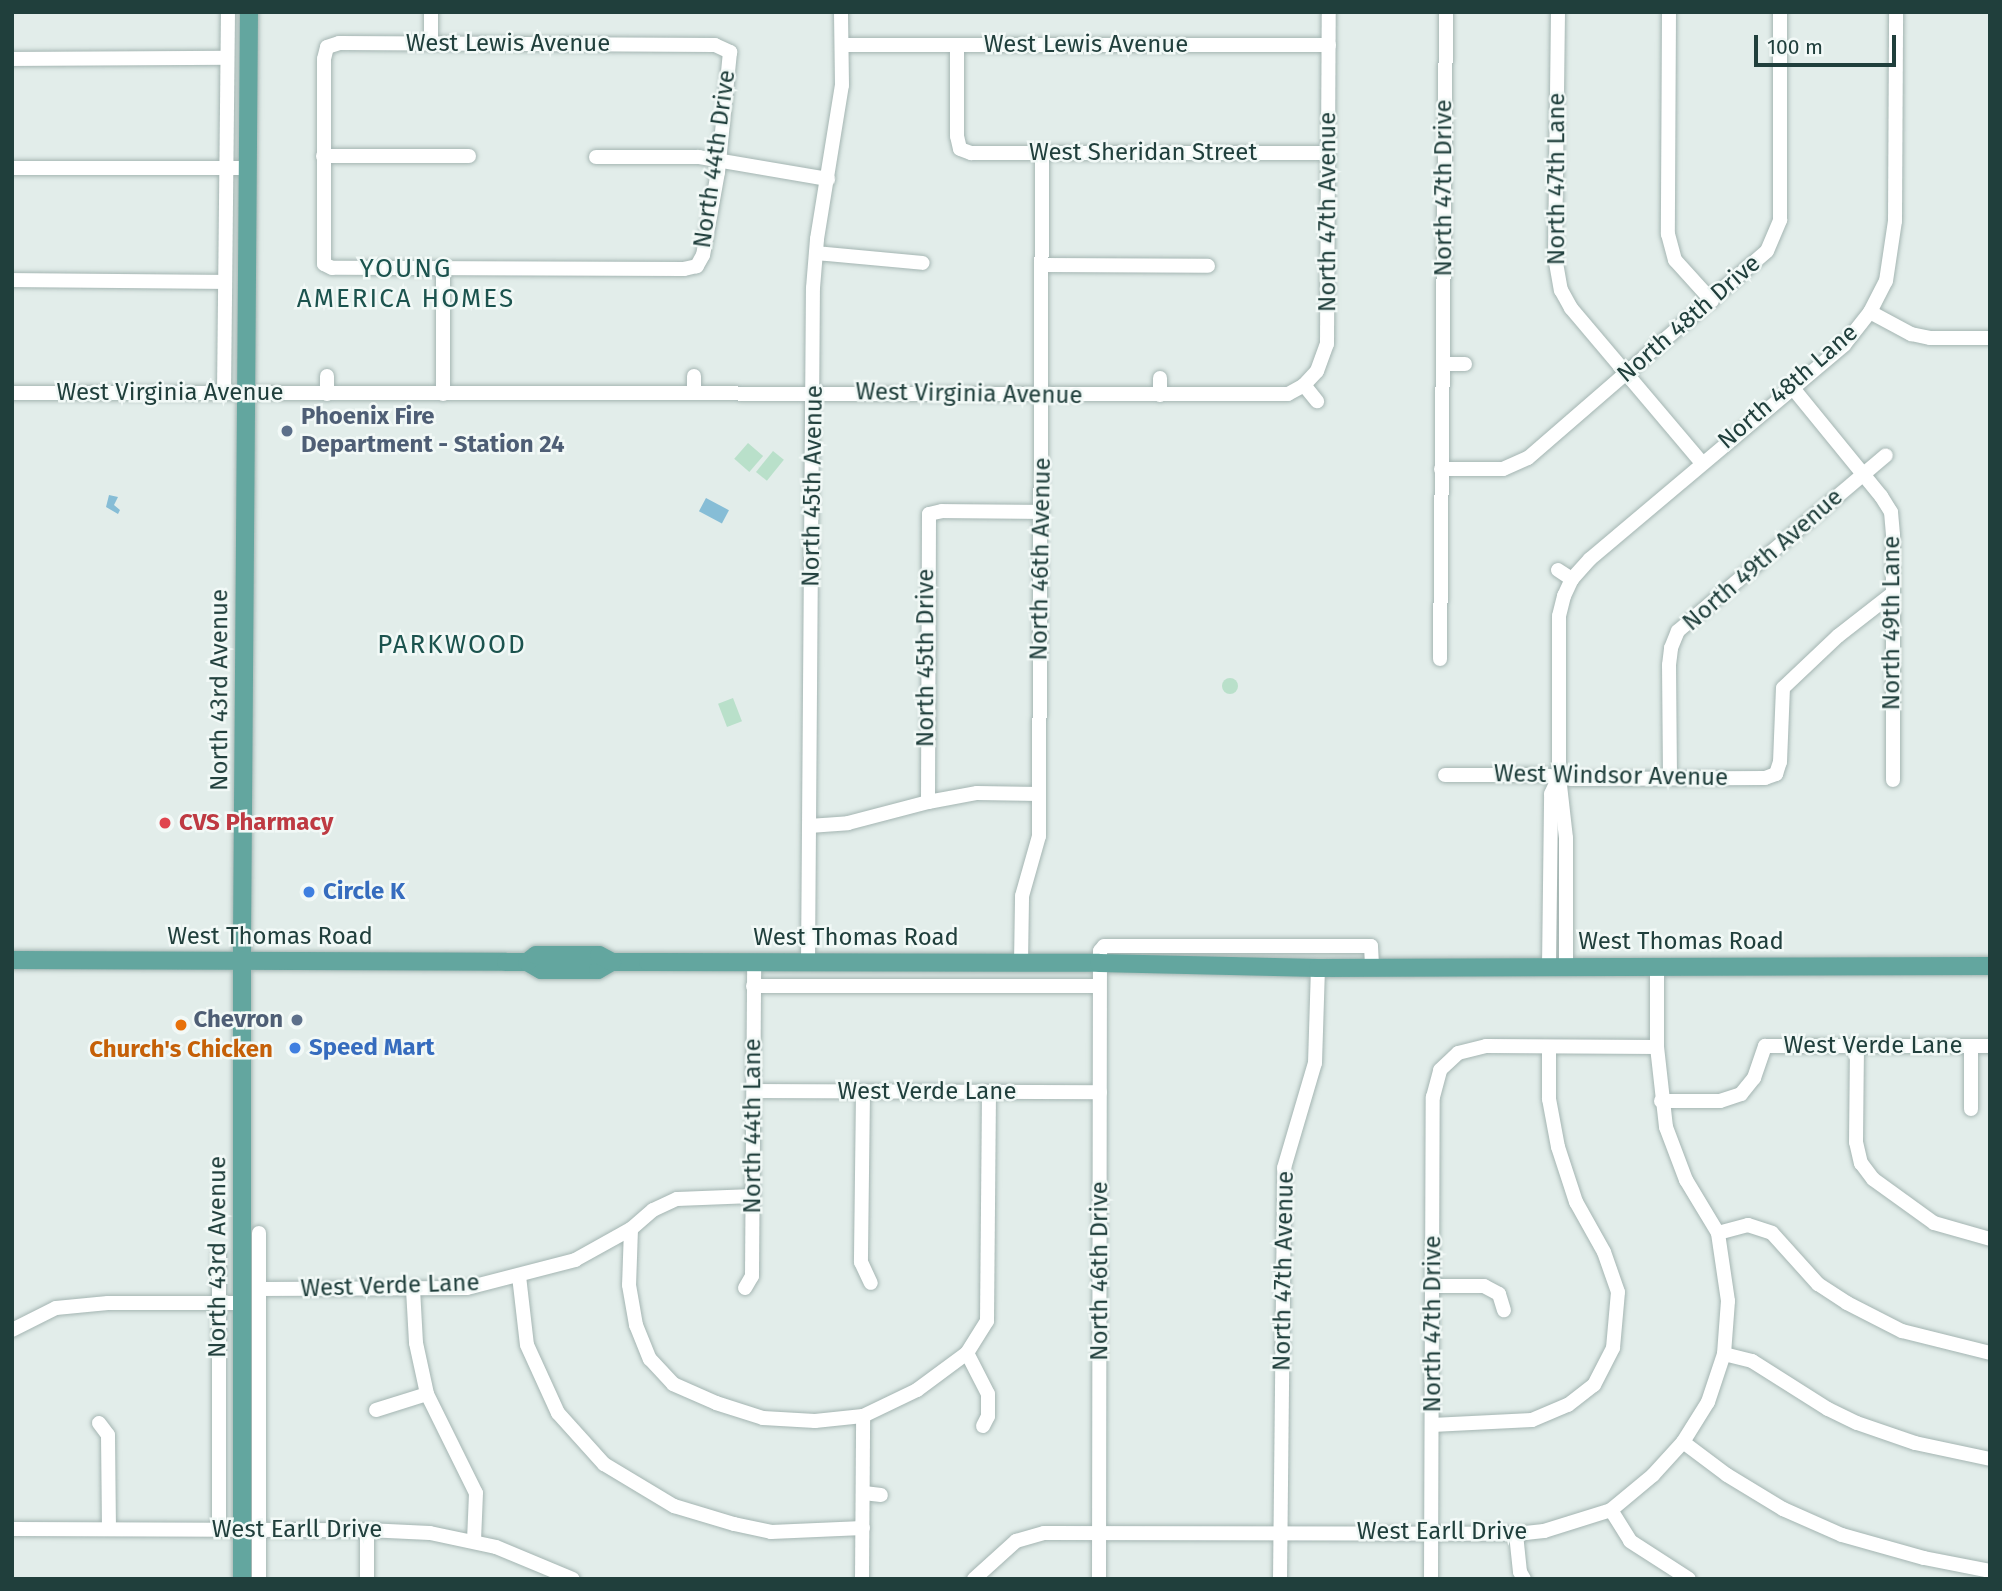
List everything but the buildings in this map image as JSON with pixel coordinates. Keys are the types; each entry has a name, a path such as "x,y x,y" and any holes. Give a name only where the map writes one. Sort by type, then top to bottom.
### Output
{"main road":[{"name":"North 43rd Avenue","path":"242,1579 250,1530 242,1303 249,12"},
{"name":"West Thomas Road","path":"12,960 527,962 541,970 598,970 612,962 1099,963 1318,968 1990,966"}],"street":[{"path":"224,393 228,12"},
{"path":"431,12 431,44"},
{"name":"North 45th Avenue","path":"808,963 816,253 840,106 843,45 841,12"},
{"name":"North 47th Avenue","path":"1304,385 1322,362 1327,344 1329,12"},
{"name":"North 47th Drive","path":"1440,659 1446,12"},
{"name":"North 47th Lane","path":"1558,12 1555,268 1560,290 1571,308 1701,462"},
{"path":"1669,12 1668,234 1675,260 1712,301"},
{"name":"North 48th Drive","path":"1441,469 1503,469 1517,465 1626,375 1767,251 1780,220 1780,12"},
{"name":"North 48th Lane","path":"1558,967 1551,794 1559,778 1559,616 1572,579 1590,559 1701,462 1843,345 1870,313 1886,281 1895,221 1896,12"},
{"name":"West Lewis Avenue","path":"323,156 324,59 327,47 339,43 715,44 730,52"},
{"name":"West Lewis Avenue","path":"843,45 1329,45"},
{"name":"West Sheridan Street","path":"957,45 957,136 960,149 971,153 1328,153"},
{"name":"North 44th Drive","path":"443,268 684,270 697,266 703,255 719,160 730,52"},
{"path":"12,58 227,58"},
{"name":"North 46th Avenue","path":"1021,963 1022,896 1036,855 1039,794 1043,395 1042,153"},
{"path":"443,394 443,268 332,268 324,264 323,156 469,156"},
{"path":"596,157 681,156 828,179"},
{"path":"12,168 249,169"},
{"path":"816,253 923,263"},
{"path":"1043,265 1208,265"},
{"path":"12,280 225,282"},
{"path":"1870,313 1911,334 1930,338 1990,338"},
{"path":"1443,364 1465,364"},
{"path":"327,376 327,394"},
{"path":"694,376 694,393"},
{"path":"562,377 562,394"},
{"path":"1160,378 1160,395"},
{"path":"1304,385 1317,401"},
{"name":"West Virginia Avenue","path":"12,393 1283,395 1304,385"},
{"name":"North 49th Lane","path":"1792,387 1864,474 1891,512 1893,780"},
{"path":"1864,474 1886,455"},
{"name":"North 49th Avenue","path":"1670,778 1669,665 1671,648 1678,631 1864,474"},
{"name":"North 45th Drive","path":"928,802 929,514 942,511 1042,512"},
{"path":"1558,570 1572,579"},
{"name":"West Windsor Avenue","path":"1445,775 1765,778 1776,774 1780,762 1783,688 1838,636 1893,593"},
{"path":"809,826 848,824 928,802 977,793 1039,794"},
{"path":"1099,963 1104,946 1371,946 1372,968"},
{"name":"North 44th Lane","path":"745,1288 752,1276 754,962"},
{"name":"North 46th Drive","path":"1099,963 1099,1579"},
{"path":"1657,966 1657,1047 1666,1127 1686,1180 1718,1233 1728,1301 1724,1354 1708,1402 1683,1442 1727,1475 1783,1509 1842,1535 1924,1559 1990,1571"},
{"name":"North 47th Avenue","path":"1280,1579 1284,1168 1315,1063 1318,968"},
{"name":"West Thomas Road","path":"753,986 1099,986"},
{"name":"North 47th Drive","path":"1431,1579 1433,1097 1440,1070 1458,1053 1486,1046 1549,1047"},
{"name":"West Verde Lane","path":"1661,1101 1720,1101 1741,1094 1754,1078 1765,1046 1990,1046"},
{"path":"1857,1046 1856,1142 1861,1163 1873,1179 1934,1223 1990,1239"},
{"path":"1970,1046 1971,1109"},
{"path":"1432,1425 1532,1420 1568,1405 1594,1385 1613,1348 1618,1292 1604,1252 1576,1202 1558,1147 1549,1099 1549,1047 1657,1047"},
{"name":"West Verde Lane","path":"754,1091 1100,1092"},
{"path":"863,1092 861,1262 871,1283"},
{"path":"631,1229 629,1285 636,1325 650,1359 673,1384 716,1403 763,1418 815,1420 863,1416 918,1390 967,1353 987,1321 989,1092"},
{"name":"West Verde Lane","path":"259,1289 467,1287 575,1260 631,1229 653,1210 677,1199 753,1196"},
{"path":"1718,1233 1748,1225 1772,1233 1818,1284 1847,1303 1902,1331 1990,1353"},
{"name":"North 43rd Avenue","path":"259,1233 250,1530 259,1579"},
{"name":"North 43rd Avenue","path":"219,1254 219,1530"},
{"path":"519,1276 527,1345 558,1413 604,1464 674,1506 734,1524 771,1532 863,1528"},
{"path":"1433,1286 1484,1286 1499,1294 1504,1310"},
{"path":"413,1289 416,1343 427,1394 476,1493 474,1541"},
{"path":"12,1330 56,1308 108,1303 242,1303"},
{"path":"967,1353 988,1394 988,1416 982,1426"},
{"path":"1724,1354 1752,1361 1828,1409 1857,1423 1915,1443 1990,1459"},
{"path":"376,1410 427,1394"},
{"path":"862,1579 863,1416"},
{"path":"99,1423 108,1435 109,1529"},
{"name":"West Earll Drive","path":"974,1579 1016,1541 1031,1535 1099,1532 1516,1534 1544,1531 1611,1510 1653,1475 1683,1442"},
{"path":"863,1493 881,1494"},
{"path":"1611,1510 1630,1541 1689,1579"},
{"name":"West Earll Drive","path":"12,1529 367,1530 430,1533 474,1541 517,1554 573,1579"},
{"path":"367,1530 367,1579"},
{"path":"1516,1534 1520,1572 1524,1579"}],"green space":[{"path":"748,443 763,456 749,472 734,459"},
{"path":"773,451 784,460 767,481 756,472"},
{"path":"1230,678 1236,680 1236,692 1230,694 1224,692 1222,686 1224,680"},
{"path":"733,698 742,721 727,727 718,704"}],"water":[{"path":"109,495 118,497 114,505 120,510 118,514 106,507"},
{"path":"706,498 729,510 722,523 699,511"}],"place":[{"name":"Phoenix Fire Department - Station 24","path":"287,431"},
{"name":"CVS Pharmacy","path":"165,823"},
{"name":"Circle K","path":"309,892"},
{"name":"Chevron","path":"297,1020"},
{"name":"Church's Chicken","path":"181,1025"},
{"name":"Speed Mart","path":"295,1048"}],"district":[{"name":"YOUNG AMERICA HOMES","path":"406,284"},
{"name":"PARKWOOD","path":"452,645"}]}
